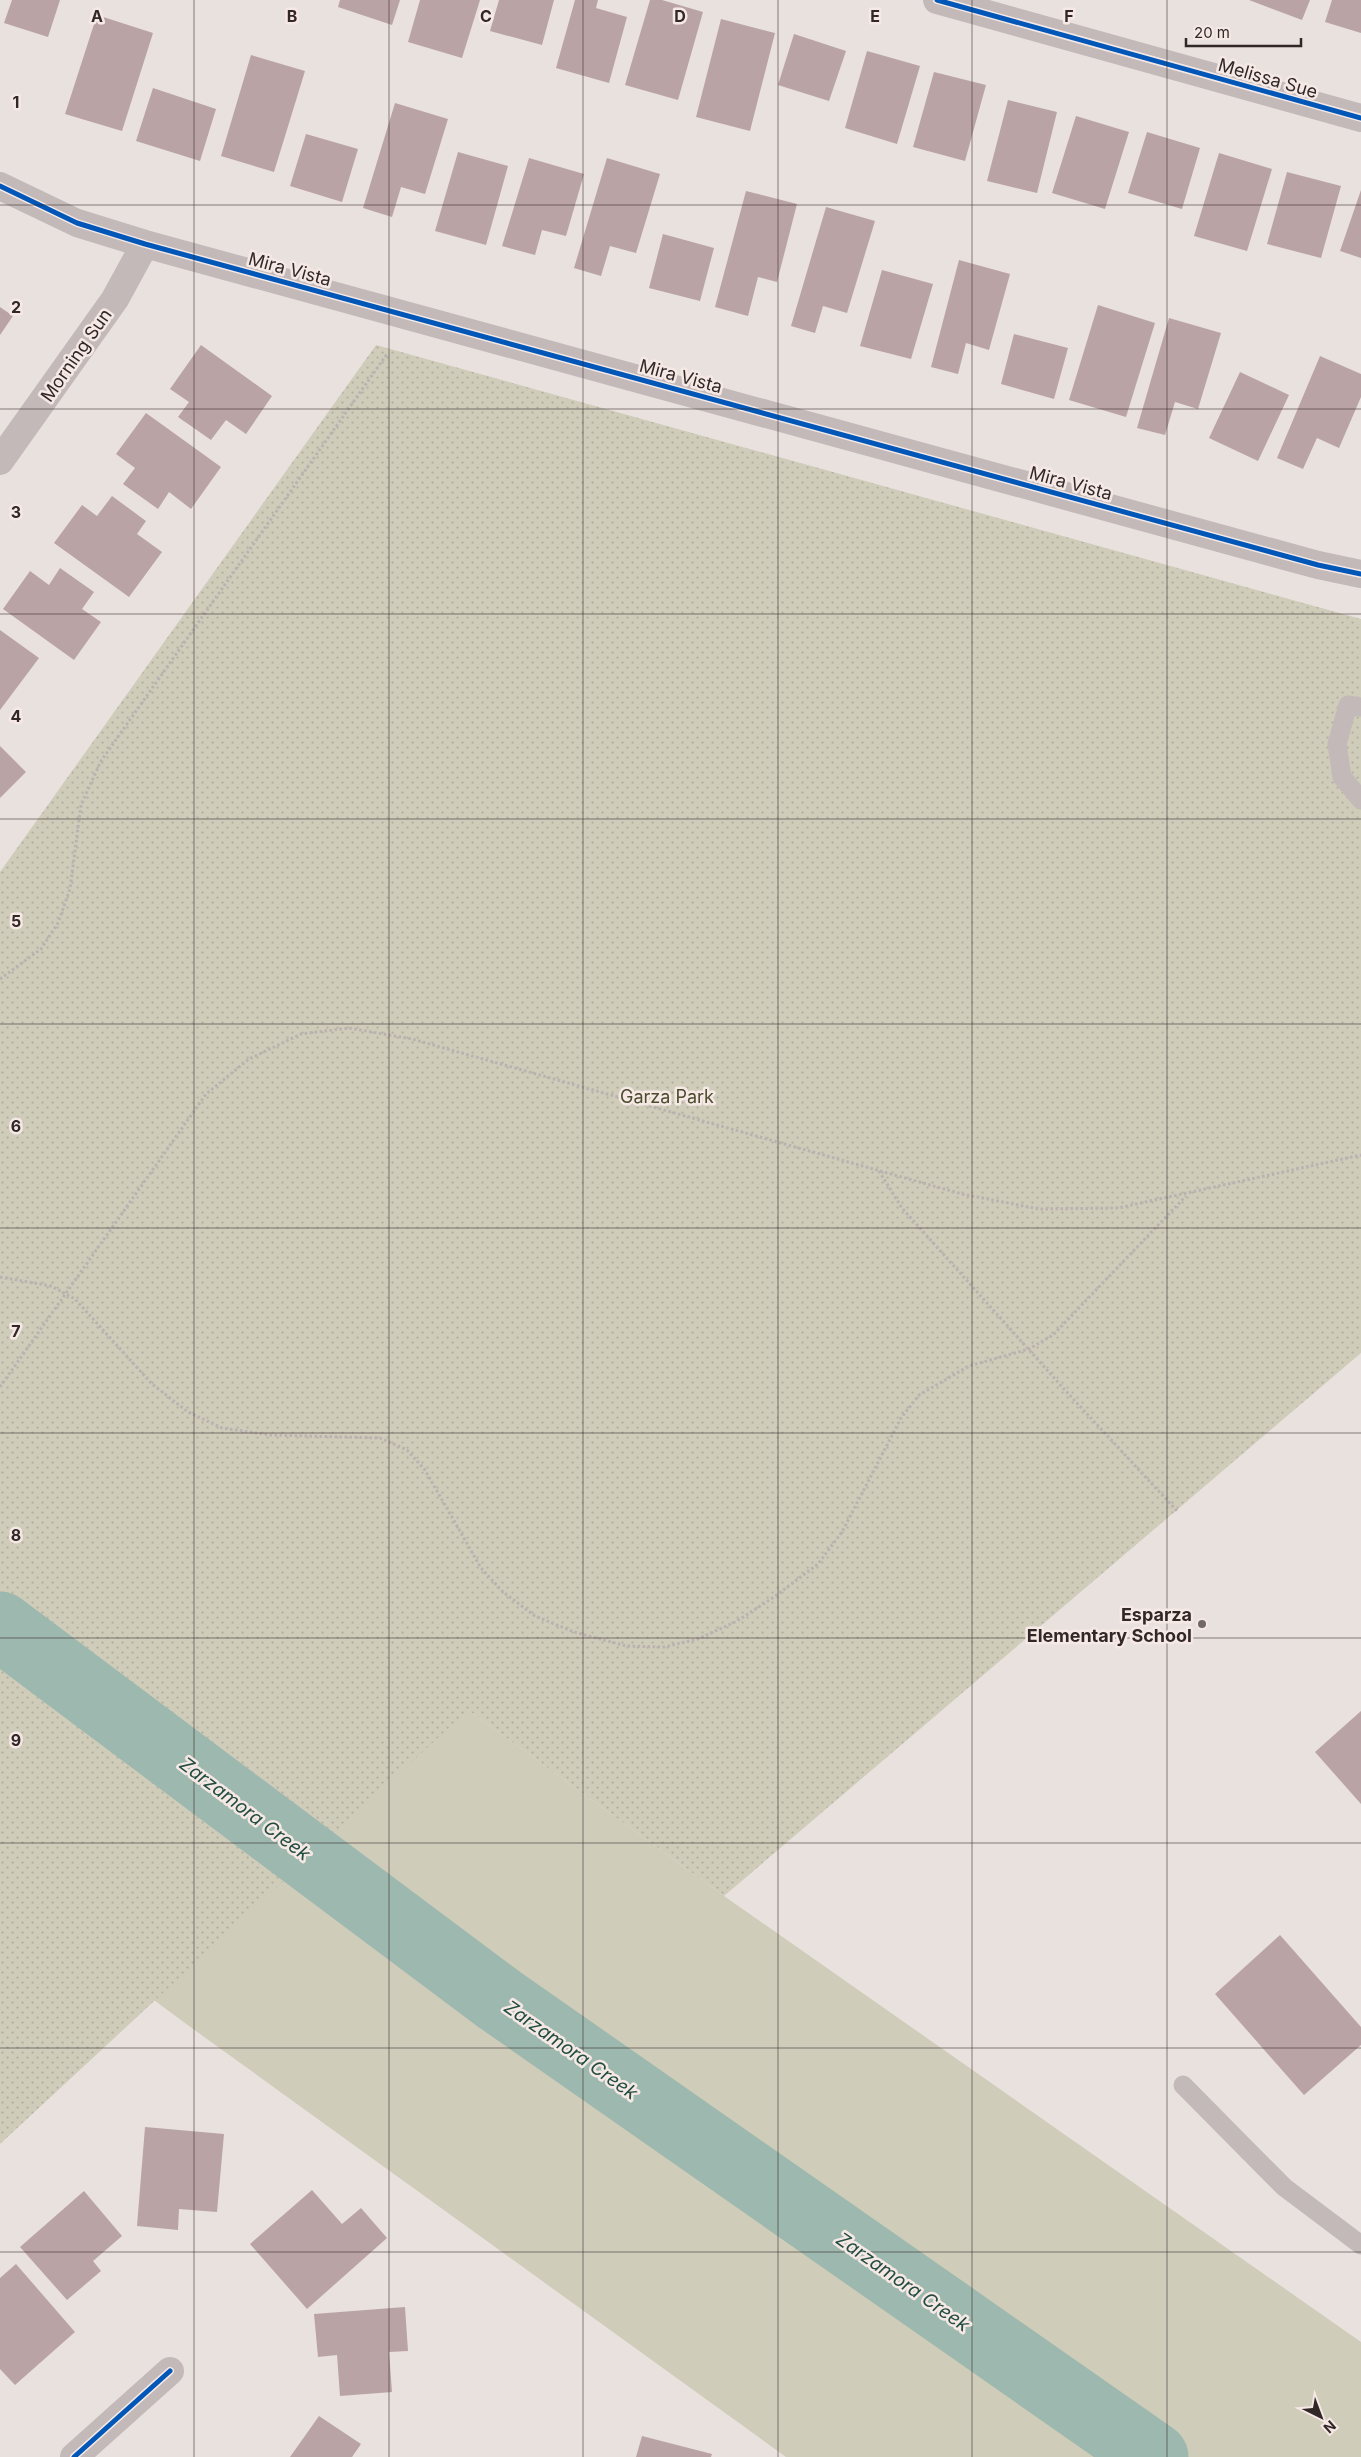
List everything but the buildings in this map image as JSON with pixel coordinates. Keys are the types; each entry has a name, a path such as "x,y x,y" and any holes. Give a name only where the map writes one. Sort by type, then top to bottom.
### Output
{"street":[{"name":"Melissa Sue","path":"937,0 1361,118"},
{"name":"Mira Vista","path":"0,186 76,223 145,244 1309,562 1361,574"},
{"name":"Morning Sun","path":"0,461 115,299 145,244"},
{"path":"74,2457 170,2371"}],"lane":[{"path":"1361,707 1348,705 1337,744 1342,777 1361,800"},
{"path":"1183,2084 1284,2187 1361,2245"}],"path":[{"path":"0,980 41,949 58,923 70,889 81,805 101,762 387,354"},
{"path":"0,1387 206,1094 249,1059 301,1034 349,1028 412,1039 962,1194 1039,1209 1118,1208 1186,1195 1361,1155"},
{"path":"878,1170 902,1208 1064,1389 1178,1512"},
{"path":"0,1277 51,1286 75,1299 152,1384 188,1412 222,1428 270,1435 380,1438 407,1450 425,1470 481,1568 503,1592 535,1616 574,1632 626,1646 664,1648 698,1639 736,1621 774,1598 818,1564 842,1532 901,1418 919,1395 969,1366 1029,1349 1053,1335 1186,1195"}],"green space":[{"name":"Garza Park","path":"376,345 1361,619 1361,1353 724,1896 468,1710 0,2144 0,872"},
{"path":"468,1710 724,1896 1361,2342 1361,2457 786,2457 189,2026 0,1886"}],"waterway":[{"name":"Zarzamora Creek","path":"0,1626 500,2000 1154,2457"}],"cycle path":[{"path":"937,0 1361,118"},
{"path":"0,186 77,223 145,244 1318,565 1361,574"},
{"path":"74,2457 170,2371"}],"place":[{"name":"Esparza Elementary School","path":"1202,1624"}]}
